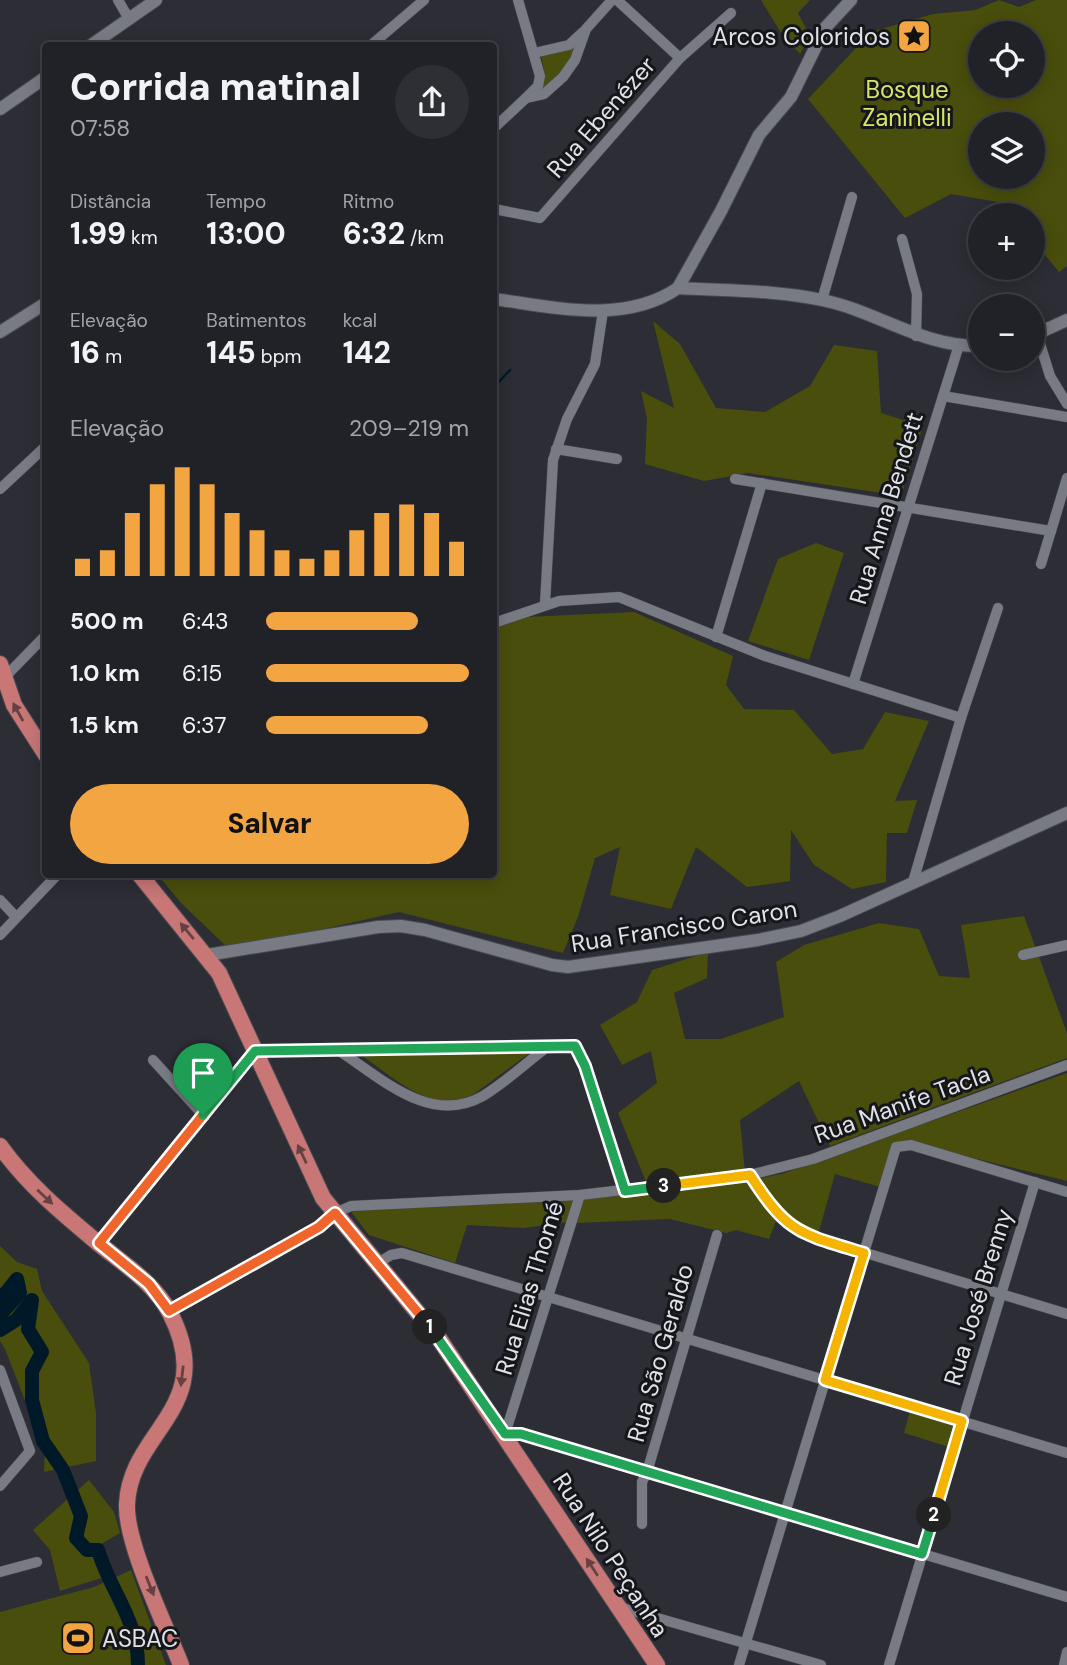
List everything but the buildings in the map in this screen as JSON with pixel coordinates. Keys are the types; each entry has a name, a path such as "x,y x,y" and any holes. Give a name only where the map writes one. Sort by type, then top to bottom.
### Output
{"main road":[{"path":"1,675 14,705 42,749"},
{"name":"Rua Nilo Peçanha","path":"142,878 206,955 223,981 320,1193 438,1337 657,1665"},
{"path":"0,1146 37,1190 149,1284 169,1311 182,1345 184,1360 181,1389 168,1419 135,1467 126,1506 134,1543 181,1665"}],"street":[{"path":"118,0 129,19"},
{"path":"96,42 156,0"},
{"path":"375,42 424,0"},
{"path":"497,125 535,90 540,80 519,0"},
{"path":"534,53 569,45 612,0"},
{"path":"617,0 680,58"},
{"path":"497,299 603,311 633,307 678,288 759,135 791,97 825,28 851,0"},
{"name":"Rua Ebenézer","path":"497,210 534,219 542,216 680,58 731,13"},
{"path":"526,98 544,94 563,77 575,60 586,29"},
{"path":"0,109 42,80"},
{"path":"822,300 852,197"},
{"path":"902,239 917,294 916,336"},
{"path":"678,288 822,300 916,336 968,345"},
{"path":"0,332 42,306"},
{"path":"545,604 552,471 556,449 595,364 603,311"},
{"path":"1045,330 1067,320"},
{"name":"Rua Anna Bendett","path":"853,684 959,345"},
{"path":"1045,363 1067,404"},
{"path":"943,396 1067,417"},
{"path":"556,449 617,459"},
{"path":"0,489 42,450"},
{"path":"1041,564 1067,478"},
{"path":"735,479 1051,531"},
{"path":"716,637 762,483"},
{"path":"497,622 545,604 575,598 619,597 765,656 961,718"},
{"path":"912,882 961,718 998,608"},
{"path":"1,675 42,639"},
{"name":"Rua Francisco Caron","path":"206,955 378,927 401,926 425,930 552,965 581,966 801,931 840,916 1067,813"},
{"path":"0,935 54,878"},
{"path":"0,900 16,917"},
{"path":"1023,955 1067,945"},
{"path":"337,1049 415,1100 447,1107 481,1097 548,1046"},
{"path":"99,1243 255,1051 575,1046 585,1066 625,1191"},
{"path":"153,1060 203,1115"},
{"name":"Rua Manife Tacla","path":"335,1213 351,1206 580,1195 750,1175 813,1159 1067,1065"},
{"path":"739,1665 896,1147 911,1145 1067,1192"},
{"path":"750,1175 771,1207 790,1227 811,1237 1067,1314"},
{"name":"Rua José Brenny","path":"889,1665 1035,1182"},
{"name":"Rua Elias Thomé","path":"505,1434 546,1296 580,1195"},
{"path":"169,1311 319,1227 335,1213"},
{"name":"Rua São Geraldo","path":"642,1524 642,1482 717,1235"},
{"path":"378,1263 402,1252 1067,1453"},
{"path":"0,1370 30,1451 0,1486"},
{"path":"505,1434 521,1434 1067,1597"},
{"path":"0,1572 37,1562"},
{"path":"618,1606 821,1665"},
{"path":"1064,1665 1067,1652"}],"green space":[{"path":"761,0 810,0 798,13 810,36 800,54 783,36"},
{"name":"Bosque Zaninelli","path":"999,0 1019,7 1036,0 1067,0 1067,266 1059,272 1045,255 1045,203 999,203 951,194 905,218 808,99 871,32 933,14 975,10"},
{"path":"574,48 562,74 552,85 539,91 545,75 541,56"},
{"path":"653,321 680,344 716,408 765,412 810,386 834,345 877,351 881,413 923,426 901,496 748,473 704,481 645,464 647,419 641,391 674,408"},
{"path":"816,543 844,553 809,660 748,641 778,559"},
{"path":"634,612 733,656 726,685 744,709 794,710 832,754 863,749 885,712 929,721 895,801 917,800 907,833 887,833 886,882 852,889 814,865 791,830 790,881 747,887 696,847 671,909 610,895 620,847 595,858 578,917 563,953 399,912 230,950 181,903 160,878 497,878 497,626 526,617"},
{"path":"1024,916 1067,1033 1067,1058 830,1146 799,1081 740,1120 745,1172 646,1182 618,1113 657,1083 651,1051 622,1065 600,1025 637,1002 652,970 708,952 707,978 674,993 685,1039 721,1039 784,1017 776,962 804,945 879,923 919,929 939,976 970,978 961,925"},
{"path":"531,1052 474,1094 458,1100 428,1097 414,1091 361,1055"},
{"path":"1067,1073 1067,1181 913,1143 895,1143 880,1187 835,1174 818,1235 799,1225 784,1212 758,1179 785,1173"},
{"path":"747,1179 776,1221 769,1239 736,1230 726,1233 670,1219 576,1223 583,1199"},
{"path":"574,1199 567,1222 524,1228 467,1225 455,1263 369,1235 349,1209"},
{"path":"0,1246 17,1262 37,1269 42,1291 89,1363 96,1413 96,1461 44,1472 45,1452 0,1341"},
{"path":"910,1411 956,1425 949,1447 904,1433"},
{"path":"89,1480 114,1512 120,1533 101,1544 111,1575 60,1591 50,1550 33,1530"},
{"name":"ASBAC","path":"131,1570 166,1665 0,1665 0,1612 94,1587"}],"waterway":[{"path":"497,384 510,370"},
{"path":"0,1300 17,1279 20,1293 0,1315"},
{"path":"0,1330 16,1320 32,1300 28,1329 42,1352 32,1371 32,1400 43,1441 63,1470 81,1516 76,1538 87,1550 98,1550 129,1619 138,1665"}],"place":[{"name":"Arcos Coloridos","path":"914,36"},
{"name":"ASBAC","path":"78,1638"}],"route":[{"path":"575,1046 585,1066 625,1191 750,1175 771,1207 790,1227 811,1237 864,1253 825,1380 962,1421 922,1554 521,1434 505,1434 438,1337 335,1213 319,1227 169,1311 149,1284 99,1243 203,1115 255,1051 575,1046"}]}
